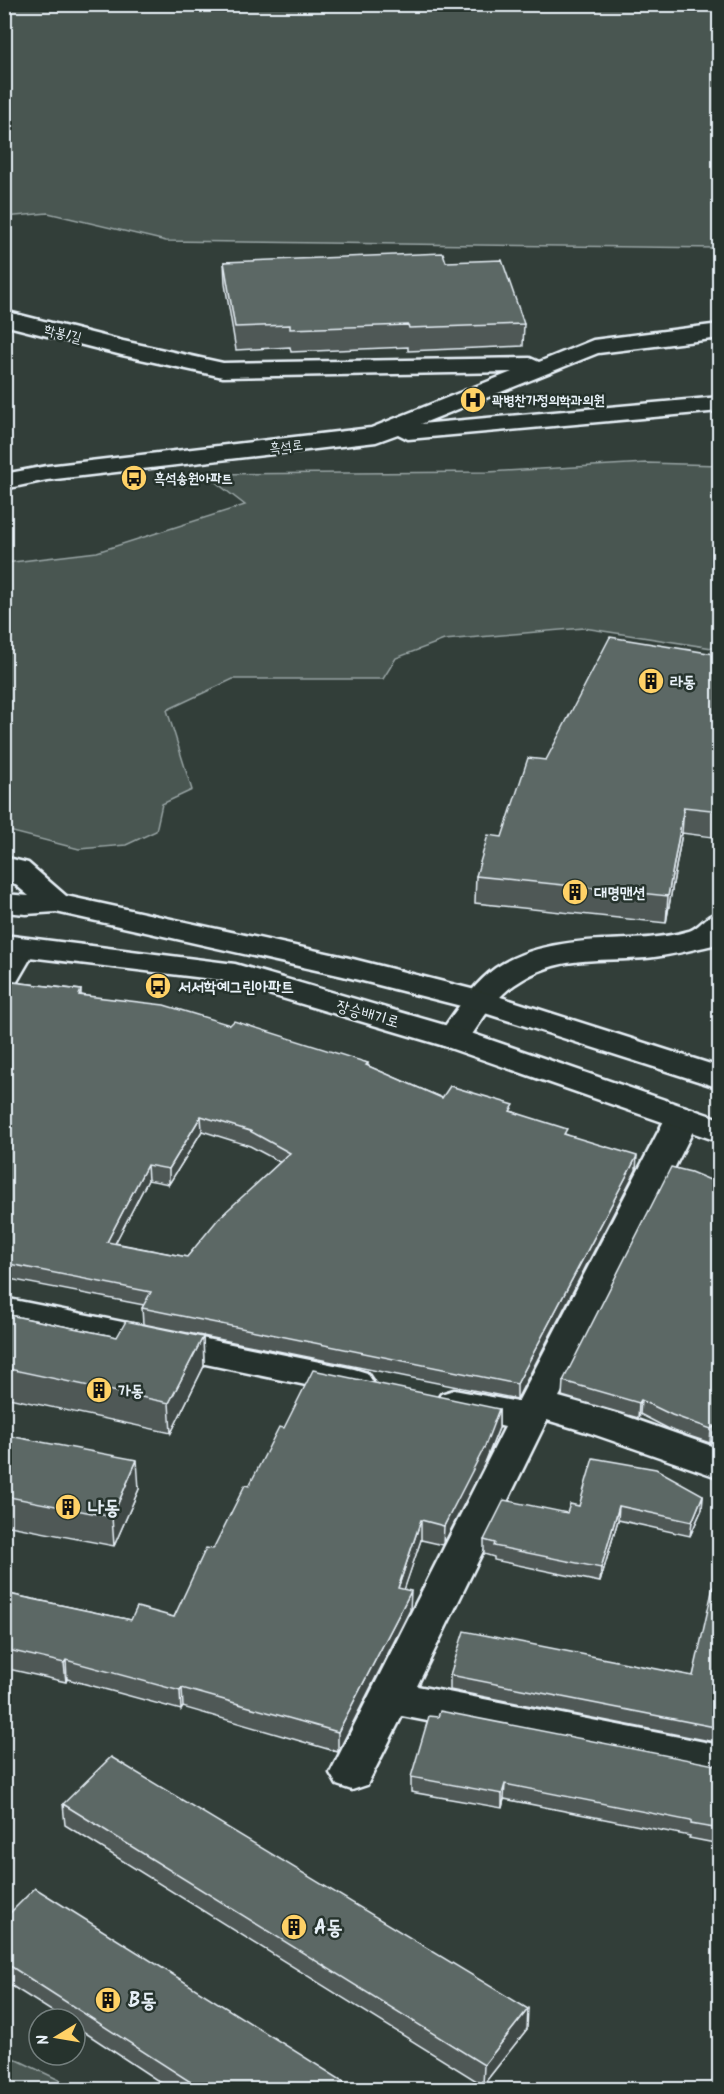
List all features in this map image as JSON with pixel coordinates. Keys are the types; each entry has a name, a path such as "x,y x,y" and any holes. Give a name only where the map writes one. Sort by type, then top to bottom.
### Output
{"street":[{"name":"학봉1길","path":"4,318 122,348"},
{"name":"흑석로","path":"4,482 47,473 376,435 593,347 720,331"},
{"name":"흑석로","path":"122,348 223,370 555,364"},
{"path":"376,435 720,404"},
{"path":"4,866 17,869 56,903"},
{"path":"4,903 26,905 56,903 345,967 480,1001 720,1078"},
{"path":"453,1038 480,1001 501,979 544,956 594,950 647,948 702,938 720,921"},
{"path":"4,978 13,945"},
{"name":"장승배기로","path":"13,945 224,971 453,1038 720,1131"},
{"path":"352,1773 532,1411 683,1118"},
{"path":"4,1310 382,1388"},
{"path":"423,1396 603,1423 720,1464"},
{"path":"390,1697 720,1762"}],"shaded area":[{"path":"5,4 719,5 719,248 166,241 48,213 5,217"},
{"path":"646,463 719,465 719,649 584,628 444,640 396,658 383,679 233,679 167,710 192,790 162,804 156,831 126,845 79,849 5,830 5,563 97,552 245,505 205,474 488,472"},
{"path":"4,2054 27,2065 27,2067 32,2067 78,2089 5,2089"}],"building":[{"path":"443,253 446,262 502,260 524,324 409,328 408,325 290,329 290,325 235,327 224,262"},
{"path":"610,637 720,655 720,811 684,807 668,896 476,876 488,835 502,837 528,758 546,760"},
{"path":"4,981 81,990 79,995 164,1005 230,1025 234,1021 368,1063 366,1065 442,1098 450,1086 514,1105 510,1111 567,1129 564,1134 637,1156 517,1384 142,1308 151,1292 4,1263","holes":["201,1116 250,1131 290,1153 219,1218 187,1257 107,1242 147,1165 169,1169"]},
{"path":"671,1167 691,1172 720,1184 720,1428 714,1426 711,1429 672,1415 641,1400 639,1403 563,1381"},
{"path":"4,1314 117,1337 126,1321 203,1337 169,1403 4,1368"},
{"path":"313,1370 499,1409 485,1446 444,1526 421,1520 398,1588 411,1591 338,1732 182,1688 180,1691 66,1660 64,1663 4,1649 4,1593 131,1620 137,1607 174,1617 206,1548 213,1549 245,1485 249,1486 279,1427 284,1428"},
{"path":"4,1435 137,1460 112,1517 4,1496"},
{"path":"593,1458 656,1469 703,1495 692,1522 619,1506 601,1568 494,1546 495,1543 484,1540 504,1500 567,1513 570,1504 579,1506"},
{"path":"713,1587 720,1588 720,1728 450,1675 464,1631 693,1676"},
{"path":"440,1711 720,1766 720,1829 691,1824 691,1821 505,1784 502,1794 411,1777 429,1716 438,1717"},
{"name":"A동","path":"111,1757 528,2009 484,2065 63,1804"},
{"name":"B동","path":"35,1888 357,2090 203,2090 87,2015 87,2007 74,2007 4,1962 4,1919"}],"place":[{"name":"곽병찬가정의학과의원","path":"473,400"},
{"name":"흑석송원아파트","path":"134,478"},
{"name":"라동","path":"651,681"},
{"name":"대명맨션","path":"575,892"},
{"name":"서서학예그린아파트","path":"158,986"},
{"name":"가동","path":"99,1390"},
{"name":"나동","path":"68,1507"},
{"name":"A동","path":"294,1927"},
{"name":"B동","path":"108,2000"}]}
